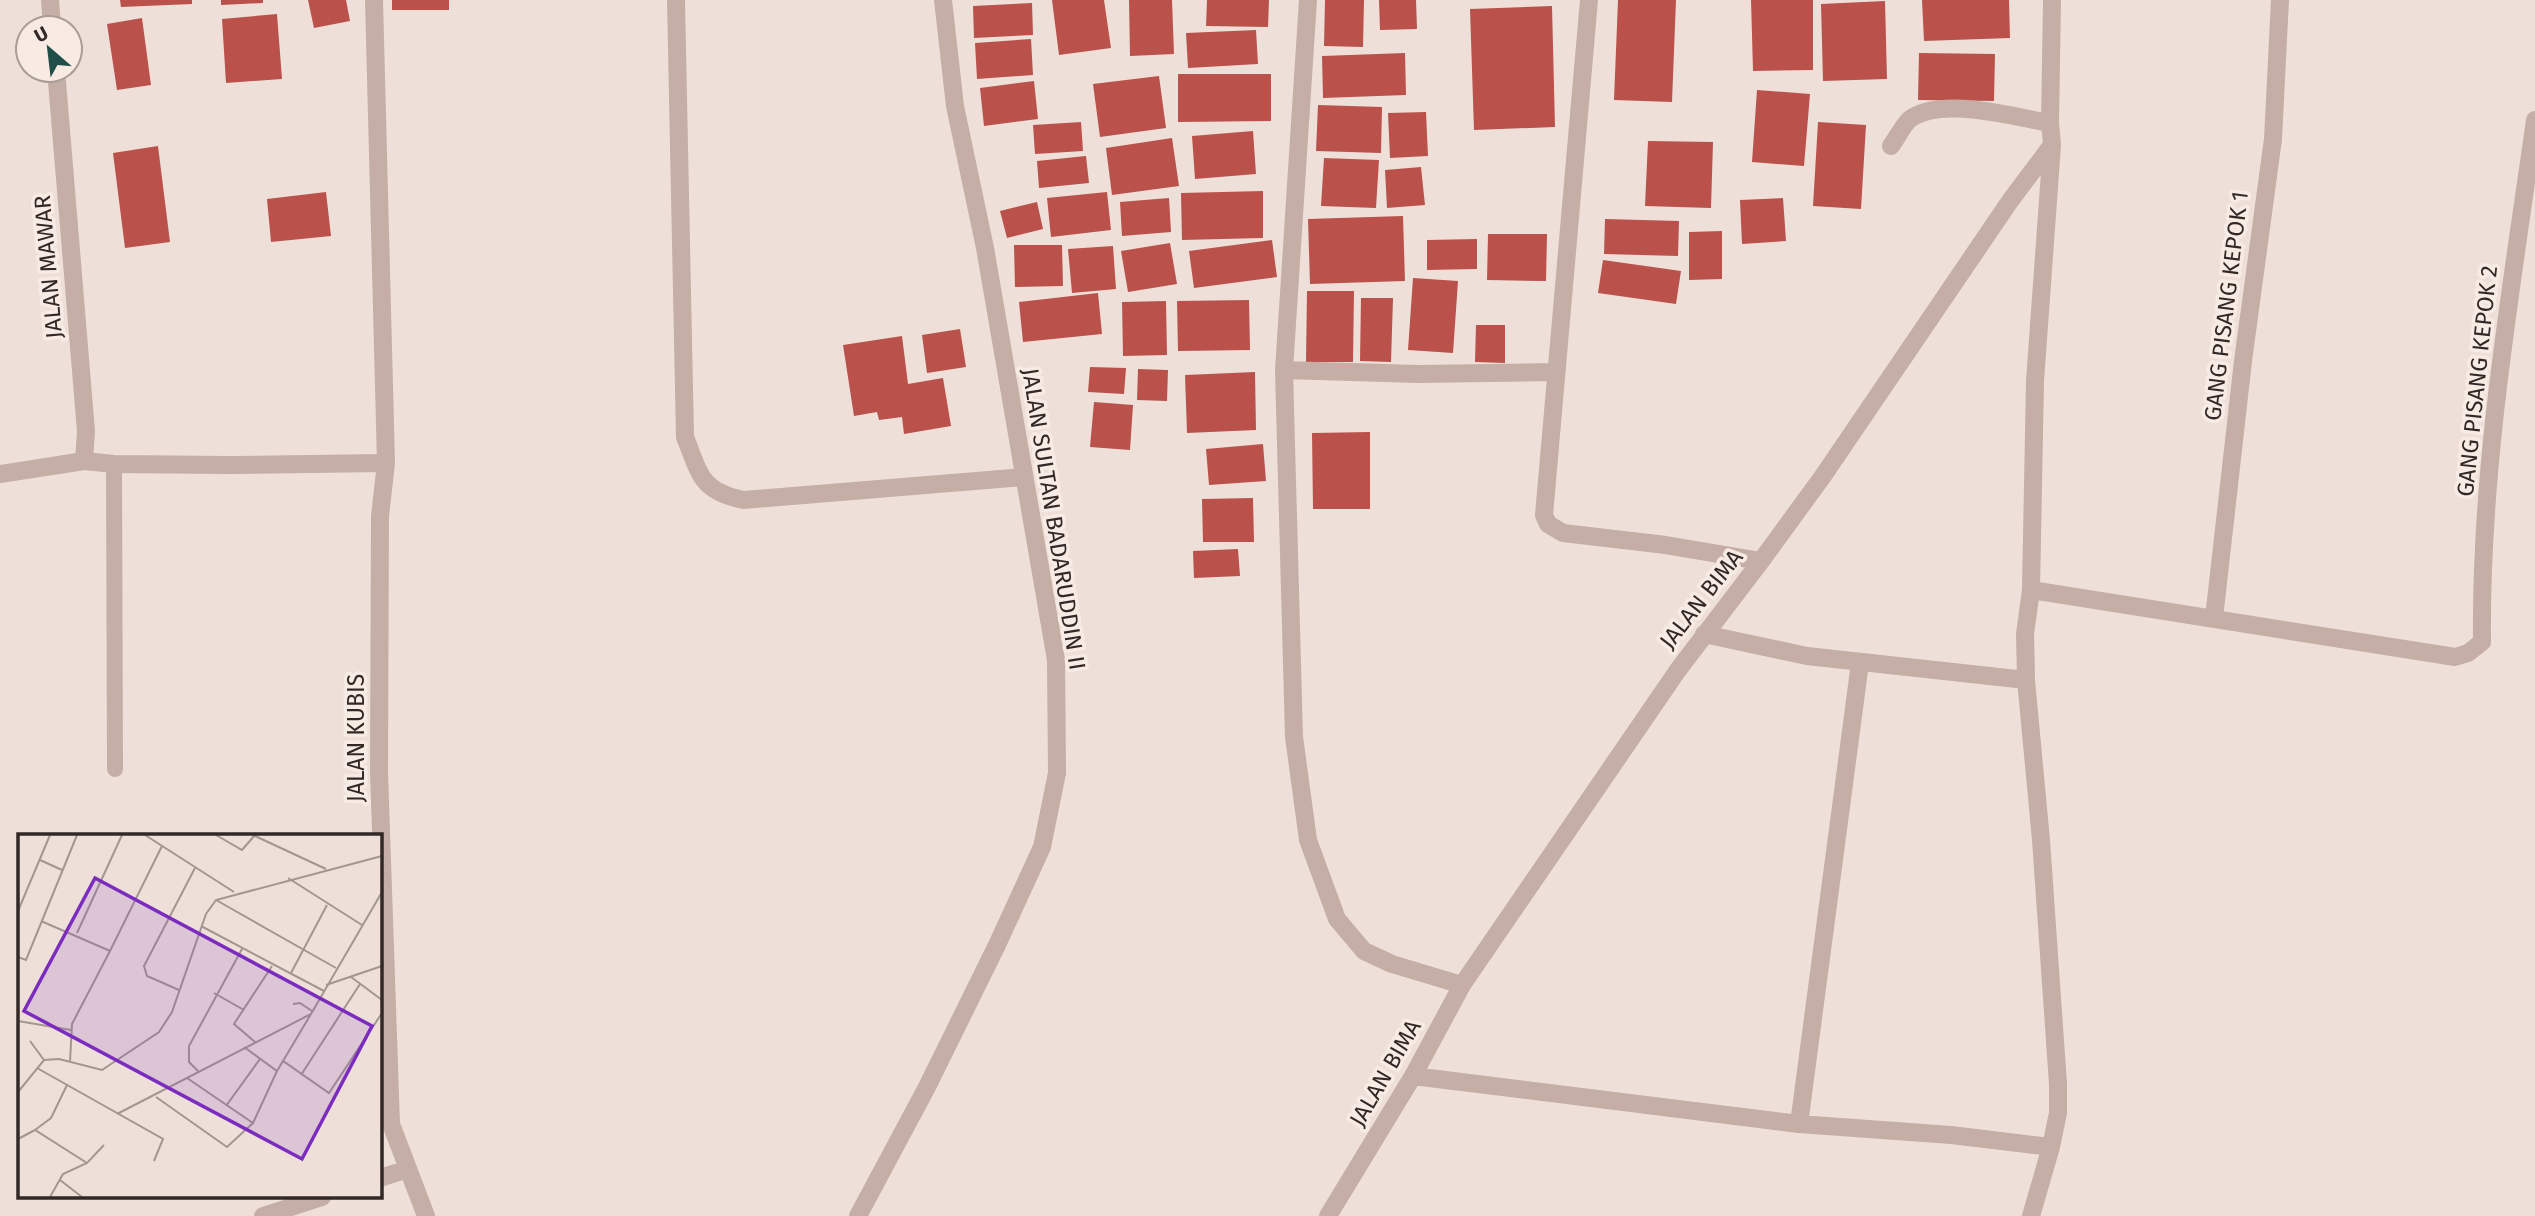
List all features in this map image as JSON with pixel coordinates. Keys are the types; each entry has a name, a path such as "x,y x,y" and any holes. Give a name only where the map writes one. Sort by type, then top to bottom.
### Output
{"street":[{"name":"JALAN KUBIS","path":"374,0 386,463 380,516 381,834"},
{"path":"676,0 685,437 703,481 721,496 743,500 1024,477"},
{"name":"JALAN SULTAN BADARUDDIN II","path":"858,1216 933,1075 1042,847 1058,773 1056,660 985,248 955,106 943,0"},
{"path":"1308,0 1283,370 1294,737 1308,840 1337,919 1364,951 1392,964 1462,985"},
{"path":"1589,0 1544,515 1551,527 1563,533 1666,545 1762,561"},
{"path":"2031,1216 2051,1147 2058,1113 2059,1084 2026,680 2025,634 2031,590 2035,381 2052,145 2052,0"},
{"name":"GANG PISANG KEPOK 1","path":"2214,618 2243,361 2273,139 2280,0"},
{"name":"JALAN MAWAR","path":"57,84 86,432 84,461"},
{"path":"1891,146 1909,120 1932,110 1967,110 2050,123"},
{"name":"GANG PISANG KEPOK 2","path":"2214,618 2455,657 2479,647 2483,642 2482,588 2491,456 2535,120"},
{"name":"JALAN BIMA","path":"1328,1216 1413,1076 1462,985 1704,634 1762,561 2010,201 2052,145"},
{"path":"1283,370 1418,374 1556,372"},
{"path":"0,474 84,461 114,464 229,465 386,463"},
{"path":"2031,590 2214,618"},
{"path":"1704,634 1807,656 2026,680"},
{"path":"1799,1124 1860,663"},
{"name":"JALAN KUBIS","path":"382,860 391,1124 425,1216"},
{"path":"1413,1076 1799,1124 1951,1135 2051,1147"},
{"path":"382,1177 408,1169"},
{"path":"263,1216 319,1198"}],"lane":[{"path":"114,464 115,769"}],"building":[{"path":"120,0 192,0 192,4 121,7"},
{"path":"221,0 263,0 263,3 221,5"},
{"path":"308,0 346,0 350,21 314,28"},
{"path":"392,0 449,0 449,10 392,10"},
{"path":"1052,0 1104,0 1111,48 1059,55"},
{"path":"1129,0 1172,0 1174,54 1130,56"},
{"path":"1207,0 1269,0 1268,27 1206,26"},
{"path":"1325,0 1364,0 1363,47 1324,46"},
{"path":"1379,0 1416,0 1417,29 1380,30"},
{"path":"1618,0 1676,0 1672,102 1614,100"},
{"path":"1751,0 1813,0 1813,70 1753,71"},
{"path":"1922,0 2009,0 2010,38 1924,41"},
{"path":"1885,1 1887,79 1823,81 1821,4"},
{"path":"1032,3 1033,35 974,38 973,6"},
{"path":"1552,6 1555,127 1474,130 1470,9"},
{"path":"277,14 282,79 226,83 222,19"},
{"path":"142,18 151,85 117,90 107,24"},
{"path":"1256,30 1258,64 1188,68 1186,33"},
{"path":"1031,39 1033,75 977,79 975,43"},
{"path":"1405,53 1406,95 1323,98 1322,56"},
{"path":"1919,53 1995,54 1994,101 1918,100"},
{"path":"1178,74 1271,74 1271,121 1178,122"},
{"path":"1159,76 1166,128 1100,137 1093,84"},
{"path":"1034,81 1038,119 984,126 980,88"},
{"path":"1757,90 1810,94 1804,166 1752,162"},
{"path":"1318,105 1382,107 1381,153 1316,151"},
{"path":"1426,112 1428,156 1390,158 1388,113"},
{"path":"1081,122 1083,151 1035,154 1033,125"},
{"path":"1818,122 1866,125 1861,209 1813,206"},
{"path":"1253,131 1256,174 1195,179 1192,136"},
{"path":"1172,138 1179,186 1112,195 1106,148"},
{"path":"1648,141 1713,142 1711,208 1645,206"},
{"path":"158,146 170,242 125,248 113,153"},
{"path":"1086,156 1089,183 1039,188 1037,161"},
{"path":"1324,158 1379,160 1376,208 1321,206"},
{"path":"1421,167 1425,205 1387,208 1385,170"},
{"path":"1263,191 1263,238 1182,240 1181,193"},
{"path":"326,192 331,236 271,242 267,199"},
{"path":"1107,192 1111,230 1051,237 1047,198"},
{"path":"1169,198 1171,232 1122,236 1120,202"},
{"path":"1783,198 1786,241 1742,244 1740,200"},
{"path":"1037,202 1043,229 1007,238 1000,211"},
{"path":"1403,216 1405,281 1310,284 1308,219"},
{"path":"1605,219 1679,221 1678,256 1604,254"},
{"path":"1722,231 1722,279 1689,280 1689,232"},
{"path":"1488,234 1547,234 1546,281 1487,280"},
{"path":"1477,239 1477,269 1427,270 1427,240"},
{"path":"1272,240 1277,277 1194,288 1189,251"},
{"path":"1170,243 1177,284 1128,292 1121,251"},
{"path":"1014,245 1062,245 1063,286 1015,287"},
{"path":"1113,246 1116,289 1072,293 1068,249"},
{"path":"1603,260 1681,271 1676,304 1598,293"},
{"path":"1413,278 1458,281 1453,353 1408,350"},
{"path":"1307,291 1354,291 1353,362 1306,362"},
{"path":"1098,293 1102,334 1023,342 1019,302"},
{"path":"1361,298 1393,298 1391,362 1360,361"},
{"path":"1249,300 1250,350 1178,351 1177,301"},
{"path":"1166,301 1167,355 1123,356 1122,302"},
{"path":"1476,325 1505,325 1505,363 1475,362"},
{"path":"960,329 966,367 927,373 922,335"},
{"path":"902,336 908,384 943,378 951,426 904,434 902,417 879,420 877,412 854,416 843,345"},
{"path":"1090,367 1126,368 1124,394 1088,392"},
{"path":"1138,369 1168,370 1167,401 1137,400"},
{"path":"1255,372 1256,430 1187,433 1185,375"},
{"path":"1094,402 1133,405 1130,450 1090,447"},
{"path":"1370,432 1370,509 1313,509 1312,433"},
{"path":"1263,444 1266,481 1209,485 1206,449"},
{"path":"1253,498 1254,542 1203,542 1202,499"},
{"path":"1238,549 1240,576 1194,578 1193,551"}]}
